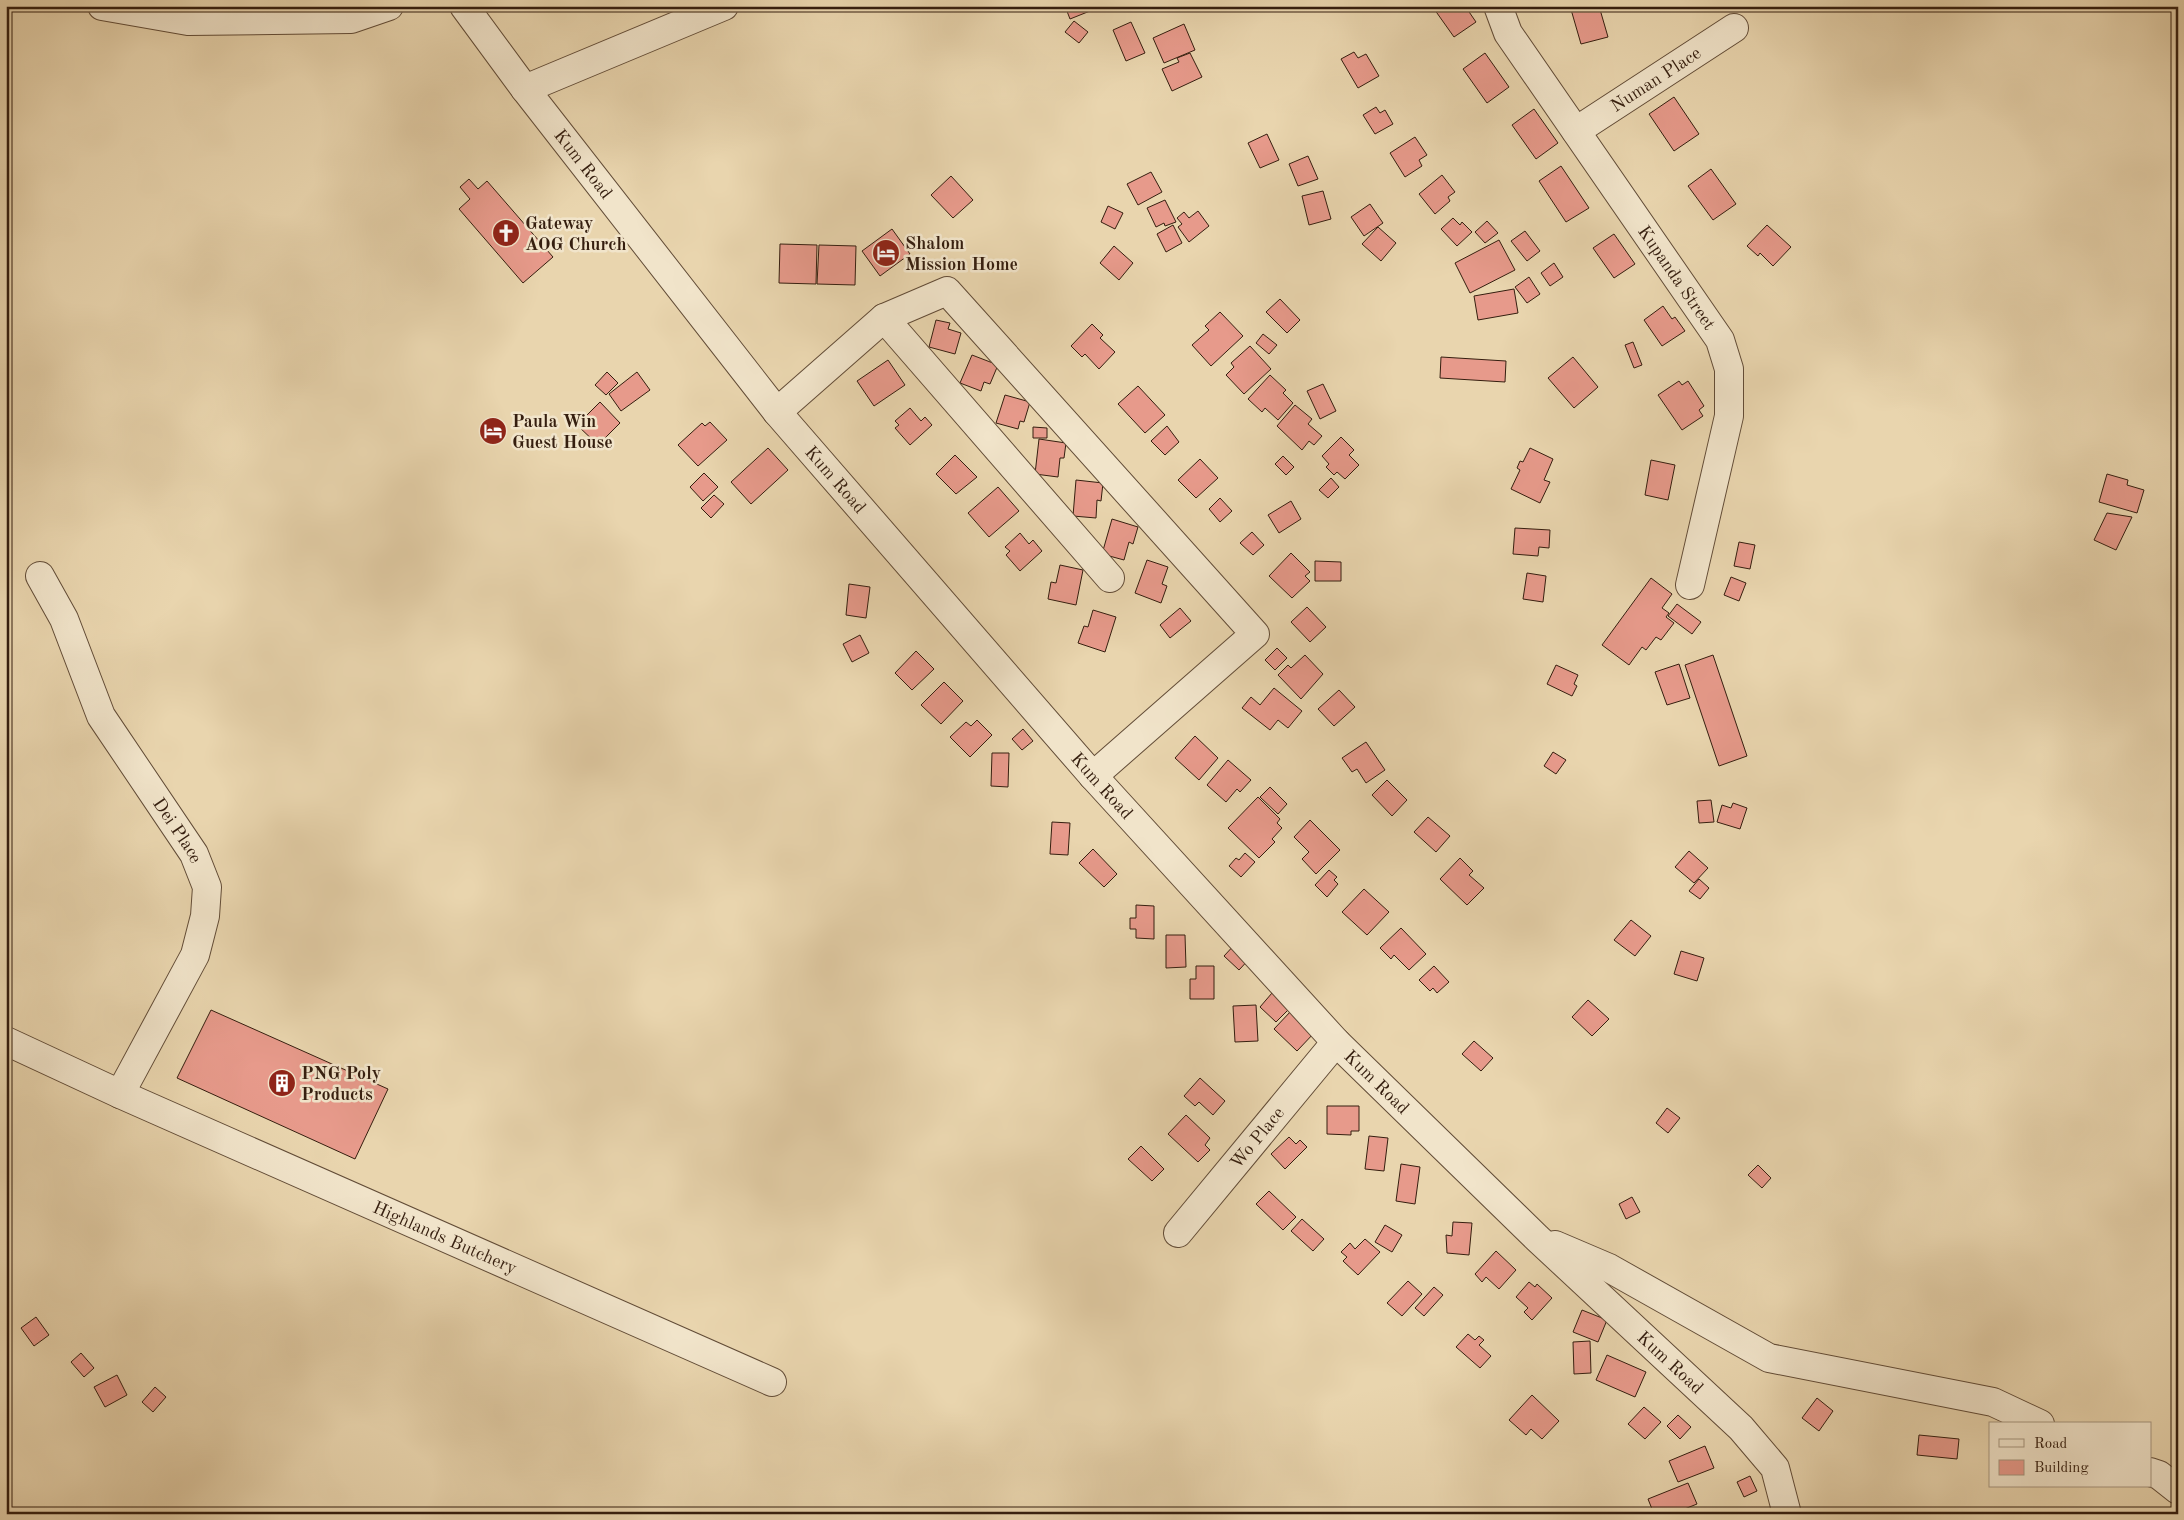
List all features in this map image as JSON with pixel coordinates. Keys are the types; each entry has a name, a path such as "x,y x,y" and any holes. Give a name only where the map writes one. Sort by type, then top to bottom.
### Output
{"street":[{"path":"102,6 188,21 350,18 389,6"},
{"name":"Kum Road","path":"464,6 525,89 776,412 1093,776 1336,1042 1537,1238 1741,1428 1775,1468 1787,1514"},
{"path":"525,89 724,6"},
{"name":"Kupanda Street","path":"1498,6 1508,33 1720,340 1729,369 1728,416 1690,585"},
{"name":"Numan Place","path":"1576,131 1734,28"},
{"path":"776,412 884,318 947,291 1255,634 1093,776"},
{"path":"884,318 1110,578"},
{"name":"Dei Place","path":"40,576 64,619 100,716 194,854 207,887 205,916 195,955 120,1094"},
{"name":"Highlands Butchery","path":"6,1041 120,1094 772,1382"},
{"name":"Wo Place","path":"1178,1233 1336,1042"},
{"path":"1537,1238 1608,1268 1770,1358 1992,1402 2036,1422"},
{"path":"2152,1473 2159,1475 2178,1490"}],"building":[{"path":"1065,6 1094,6 1095,9 1070,19"},
{"path":"1432,6 1465,6 1476,22 1454,37"},
{"path":"1570,6 1599,6 1608,37 1581,44"},
{"path":"1074,21 1088,32 1079,43 1065,32"},
{"path":"1131,22 1145,53 1126,61 1113,30"},
{"path":"1184,24 1195,50 1164,63 1153,38"},
{"path":"1354,52 1358,58 1366,54 1379,76 1358,88 1341,59"},
{"path":"1190,53 1202,77 1172,91 1162,69 1179,62 1177,58"},
{"path":"1485,53 1509,87 1487,103 1463,69"},
{"path":"1674,97 1699,134 1674,151 1649,114"},
{"path":"1376,107 1380,113 1385,110 1393,124 1375,134 1363,115"},
{"path":"1534,109 1558,143 1536,159 1512,125"},
{"path":"1267,134 1279,160 1260,168 1248,143"},
{"path":"1415,137 1427,155 1419,160 1422,166 1405,177 1390,153"},
{"path":"1308,156 1318,179 1298,186 1289,164"},
{"path":"1561,166 1589,208 1566,222 1539,181"},
{"path":"1711,169 1736,204 1713,220 1688,186"},
{"path":"1151,172 1162,192 1138,205 1127,184"},
{"path":"1442,175 1455,192 1448,197 1450,201 1435,214 1419,194"},
{"path":"951,176 973,200 953,218 931,195"},
{"name":"Gateway AOG Church","path":"469,179 478,189 487,181 553,257 523,283 459,209 470,199 460,187"},
{"path":"1323,191 1331,219 1309,225 1302,196"},
{"path":"1165,200 1176,222 1165,226 1164,223 1156,227 1147,208"},
{"path":"1370,204 1383,223 1364,236 1351,217"},
{"path":"1108,206 1123,213 1115,229 1101,222"},
{"path":"1198,211 1209,226 1189,242 1178,227 1182,224 1177,218 1184,212 1189,218"},
{"path":"1453,218 1460,225 1462,222 1472,232 1457,246 1441,229"},
{"path":"1487,221 1498,233 1485,243 1475,232"},
{"path":"1173,225 1182,243 1166,252 1157,234"},
{"path":"1767,225 1791,247 1773,266 1760,253 1758,256 1747,246"},
{"path":"1378,227 1396,243 1381,261 1362,244"},
{"name":"Shalom Mission Home","path":"892,229 910,254 880,276 862,251"},
{"path":"1525,231 1540,251 1527,261 1511,241"},
{"path":"1614,234 1635,264 1614,278 1593,248"},
{"path":"1499,240 1515,270 1470,293 1455,263"},
{"path":"780,244 817,245 816,284 779,283"},
{"path":"819,245 856,246 855,285 817,284"},
{"path":"1114,246 1133,263 1119,280 1100,263"},
{"path":"1554,263 1563,277 1550,286 1541,273"},
{"path":"1529,277 1540,294 1527,303 1515,287"},
{"path":"1514,289 1518,313 1478,320 1474,296"},
{"path":"1280,299 1300,320 1287,333 1266,312"},
{"path":"1663,306 1672,319 1675,317 1685,331 1662,346 1644,320"},
{"path":"1220,312 1243,336 1211,366 1192,345 1209,330 1205,326"},
{"path":"936,320 950,323 948,329 961,333 955,354 929,347"},
{"path":"1092,324 1103,335 1100,338 1115,352 1099,369 1085,354 1082,357 1071,346"},
{"path":"1263,334 1277,345 1269,354 1256,343"},
{"path":"1633,342 1642,365 1634,368 1625,345"},
{"path":"1250,346 1271,369 1244,394 1226,375 1234,367 1231,363"},
{"path":"972,355 998,365 990,384 984,382 981,391 960,383"},
{"path":"1441,357 1506,361 1505,382 1440,378"},
{"path":"1573,357 1598,387 1574,408 1548,378"},
{"path":"888,360 905,385 874,406 857,381"},
{"path":"607,372 618,383 606,395 595,385"},
{"path":"637,372 650,390 621,411 609,394"},
{"path":"1270,375 1286,390 1283,393 1293,403 1278,420 1265,408 1262,412 1248,399"},
{"path":"1679,381 1682,385 1688,381 1704,406 1699,410 1703,416 1682,430 1658,395"},
{"path":"1323,384 1336,411 1320,419 1307,391"},
{"path":"1138,386 1165,415 1145,433 1118,404"},
{"path":"1005,395 1030,402 1024,422 1020,421 1018,429 996,423"},
{"path":"600,402 620,423 598,445 577,425"},
{"path":"1295,405 1312,419 1308,424 1322,436 1314,445 1309,441 1302,450 1277,426"},
{"path":"910,408 921,421 925,417 932,425 910,445 895,428 899,425 895,421"},
{"path":"710,422 727,440 698,466 678,445 702,423 705,426"},
{"path":"1167,426 1179,442 1165,455 1151,441"},
{"path":"1033,427 1047,428 1047,438 1033,438"},
{"path":"1341,437 1354,450 1349,455 1359,465 1345,479 1337,472 1334,475 1326,467 1329,464 1322,456"},
{"path":"1039,439 1066,443 1064,458 1060,458 1058,477 1035,474"},
{"path":"768,448 788,470 751,504 731,482"},
{"path":"1530,448 1553,459 1544,480 1550,482 1540,503 1511,489 1520,470 1517,468 1520,461 1523,462"},
{"path":"955,455 977,477 956,494 936,474"},
{"path":"1283,456 1294,467 1286,475 1275,464"},
{"path":"1200,459 1218,478 1196,498 1178,480"},
{"path":"1651,460 1675,465 1668,500 1645,495"},
{"path":"704,473 718,487 703,501 690,487"},
{"path":"2107,474 2128,480 2127,485 2144,490 2137,513 2099,502"},
{"path":"1331,478 1339,487 1328,498 1319,490"},
{"path":"1076,480 1103,483 1101,501 1097,500 1096,518 1073,516"},
{"path":"998,487 1019,511 989,537 968,513"},
{"path":"714,495 724,504 711,518 701,508"},
{"path":"1220,498 1232,511 1220,522 1209,509"},
{"path":"1291,501 1301,519 1279,533 1268,515"},
{"path":"2107,513 2132,517 2116,550 2094,540"},
{"path":"1112,519 1138,527 1133,544 1129,542 1124,560 1102,554"},
{"path":"1515,528 1550,530 1549,548 1539,547 1538,556 1513,554"},
{"path":"1252,532 1264,545 1253,555 1240,543"},
{"path":"1020,533 1029,544 1033,540 1042,551 1020,571 1006,555 1010,551 1005,547"},
{"path":"1739,542 1755,545 1750,569 1734,566"},
{"path":"1291,553 1310,572 1305,576 1310,581 1292,598 1269,576"},
{"path":"1147,560 1168,567 1162,584 1167,586 1161,603 1135,593"},
{"path":"1315,561 1341,562 1341,581 1315,581"},
{"path":"1060,565 1083,570 1076,605 1048,599 1051,582 1056,583"},
{"path":"1527,573 1546,576 1543,602 1523,599"},
{"path":"1731,577 1746,583 1739,601 1724,595"},
{"path":"1651,578 1672,594 1662,608 1669,613 1666,617 1674,623 1661,640 1656,637 1646,650 1642,647 1629,665 1602,645"},
{"path":"849,584 870,587 866,618 846,615"},
{"path":"1677,604 1701,622 1692,634 1668,616"},
{"path":"1307,607 1326,627 1310,642 1291,622"},
{"path":"1180,608 1191,621 1170,638 1160,625"},
{"path":"1093,610 1116,617 1105,652 1078,643 1084,626 1088,627"},
{"path":"860,635 869,653 852,662 843,644"},
{"path":"1277,648 1287,658 1275,670 1265,660"},
{"path":"916,651 934,669 912,690 895,673"},
{"path":"1305,655 1323,674 1301,699 1278,675 1288,665 1291,668"},
{"path":"1713,655 1747,756 1719,766 1685,665"},
{"path":"1679,664 1690,698 1667,705 1655,672"},
{"path":"1556,665 1578,675 1574,684 1577,686 1572,696 1547,684"},
{"path":"944,682 963,701 941,724 921,705"},
{"path":"1274,688 1302,711 1288,728 1278,720 1270,730 1242,708 1251,697 1260,705"},
{"path":"1339,690 1355,707 1334,726 1318,709"},
{"path":"977,720 992,735 970,757 950,737 966,722 971,726"},
{"path":"1023,729 1033,741 1022,750 1012,739"},
{"path":"1195,736 1218,758 1199,780 1175,758"},
{"path":"1366,742 1385,770 1366,783 1357,769 1352,772 1342,758"},
{"path":"1553,752 1566,760 1556,774 1544,766"},
{"path":"992,753 1009,753 1008,787 991,786"},
{"path":"1228,760 1251,780 1240,792 1237,789 1226,802 1207,785"},
{"path":"1387,780 1407,800 1392,816 1372,795"},
{"path":"1270,787 1287,804 1278,814 1260,797"},
{"path":"1258,797 1280,819 1277,823 1282,828 1272,839 1275,842 1259,858 1228,828"},
{"path":"1711,800 1714,822 1699,823 1697,801"},
{"path":"1733,803 1747,808 1740,829 1717,822 1722,805 1731,808"},
{"path":"1428,817 1450,836 1436,852 1414,832"},
{"path":"1310,820 1340,850 1316,874 1302,859 1309,852 1294,837"},
{"path":"1052,822 1070,823 1068,855 1050,854"},
{"path":"1093,849 1117,874 1104,887 1079,863"},
{"path":"1689,851 1708,868 1694,883 1675,867"},
{"path":"1245,853 1255,862 1241,877 1229,866 1236,858 1239,860"},
{"path":"1460,858 1473,871 1469,875 1484,888 1467,905 1440,879"},
{"path":"1329,870 1337,877 1334,880 1338,884 1327,897 1315,885"},
{"path":"1699,879 1709,888 1700,899 1689,891"},
{"path":"1364,889 1389,912 1367,935 1342,912"},
{"path":"1136,905 1154,906 1154,939 1136,938 1136,929 1130,929 1130,918 1136,918"},
{"path":"1631,920 1651,936 1635,956 1614,940"},
{"path":"1401,928 1426,954 1409,970 1394,955 1391,959 1380,948"},
{"path":"1166,935 1185,935 1186,967 1166,968"},
{"path":"1237,942 1252,956 1239,970 1224,956"},
{"path":"1681,951 1704,958 1697,981 1674,974"},
{"path":"1196,966 1214,966 1214,999 1190,999 1190,979 1196,979"},
{"path":"1434,966 1449,982 1437,993 1433,988 1430,991 1419,980"},
{"path":"1272,993 1289,1009 1276,1022 1260,1007"},
{"path":"1588,1000 1609,1019 1592,1036 1572,1017"},
{"path":"1256,1005 1258,1041 1235,1042 1233,1006"},
{"name":"PNG Poly Products","path":"211,1010 388,1089 355,1159 177,1078"},
{"path":"1292,1010 1315,1032 1297,1051 1274,1029"},
{"path":"1474,1041 1493,1058 1481,1071 1462,1054"},
{"path":"1200,1078 1225,1101 1213,1115 1199,1102 1195,1106 1184,1096"},
{"path":"1327,1106 1359,1106 1359,1131 1351,1131 1351,1135 1327,1134"},
{"path":"1667,1108 1680,1118 1668,1133 1656,1123"},
{"path":"1186,1115 1210,1138 1205,1145 1210,1150 1198,1162 1168,1134"},
{"path":"1369,1136 1388,1138 1384,1171 1365,1169"},
{"path":"1289,1137 1296,1144 1300,1140 1307,1147 1285,1169 1271,1154"},
{"path":"1141,1146 1164,1169 1152,1181 1128,1159"},
{"path":"1401,1164 1420,1167 1415,1204 1396,1201"},
{"path":"1758,1165 1771,1178 1762,1188 1748,1175"},
{"path":"1269,1191 1296,1217 1283,1230 1256,1204"},
{"path":"1632,1197 1640,1212 1626,1219 1619,1204"},
{"path":"1302,1219 1324,1239 1313,1251 1291,1231"},
{"path":"1453,1222 1472,1223 1469,1255 1447,1253 1446,1235 1452,1236"},
{"path":"1385,1225 1402,1235 1392,1252 1375,1242"},
{"path":"1365,1239 1380,1252 1358,1275 1343,1261 1347,1257 1341,1252 1350,1243 1355,1249"},
{"path":"1496,1251 1516,1270 1499,1289 1486,1277 1482,1282 1475,1274"},
{"path":"1408,1281 1422,1294 1402,1316 1387,1303"},
{"path":"1529,1282 1535,1287 1537,1284 1552,1298 1532,1320 1524,1312 1528,1308 1516,1297"},
{"path":"1434,1287 1443,1295 1424,1316 1415,1308"},
{"path":"1582,1310 1607,1320 1598,1342 1573,1332"},
{"path":"36,1317 49,1335 34,1346 21,1328"},
{"path":"1468,1334 1475,1340 1479,1336 1484,1340 1479,1345 1491,1356 1480,1368 1456,1347"},
{"path":"1590,1341 1591,1373 1574,1374 1573,1342"},
{"path":"81,1353 94,1368 84,1377 71,1362"},
{"path":"1607,1355 1646,1372 1635,1397 1596,1380"},
{"path":"117,1375 127,1395 105,1407 94,1387"},
{"path":"155,1387 166,1397 153,1412 142,1402"},
{"path":"1532,1395 1559,1421 1542,1439 1531,1429 1526,1435 1509,1420"},
{"path":"1817,1398 1833,1411 1819,1431 1802,1418"},
{"path":"1644,1407 1661,1422 1645,1439 1628,1424"},
{"path":"1678,1415 1691,1427 1680,1439 1667,1426"},
{"path":"1919,1435 1959,1439 1957,1459 1917,1455"},
{"path":"1705,1446 1714,1468 1678,1482 1669,1461"},
{"path":"1750,1476 1757,1491 1744,1497 1737,1482"},
{"path":"1688,1483 1697,1504 1672,1514 1654,1514 1648,1499"}],"place":[{"name":"Gateway AOG Church","path":"506,233"},
{"name":"Shalom Mission Home","path":"886,253"},
{"name":"Paula Win Guest House","path":"493,431"},
{"name":"PNG Poly Products","path":"282,1083"}]}
